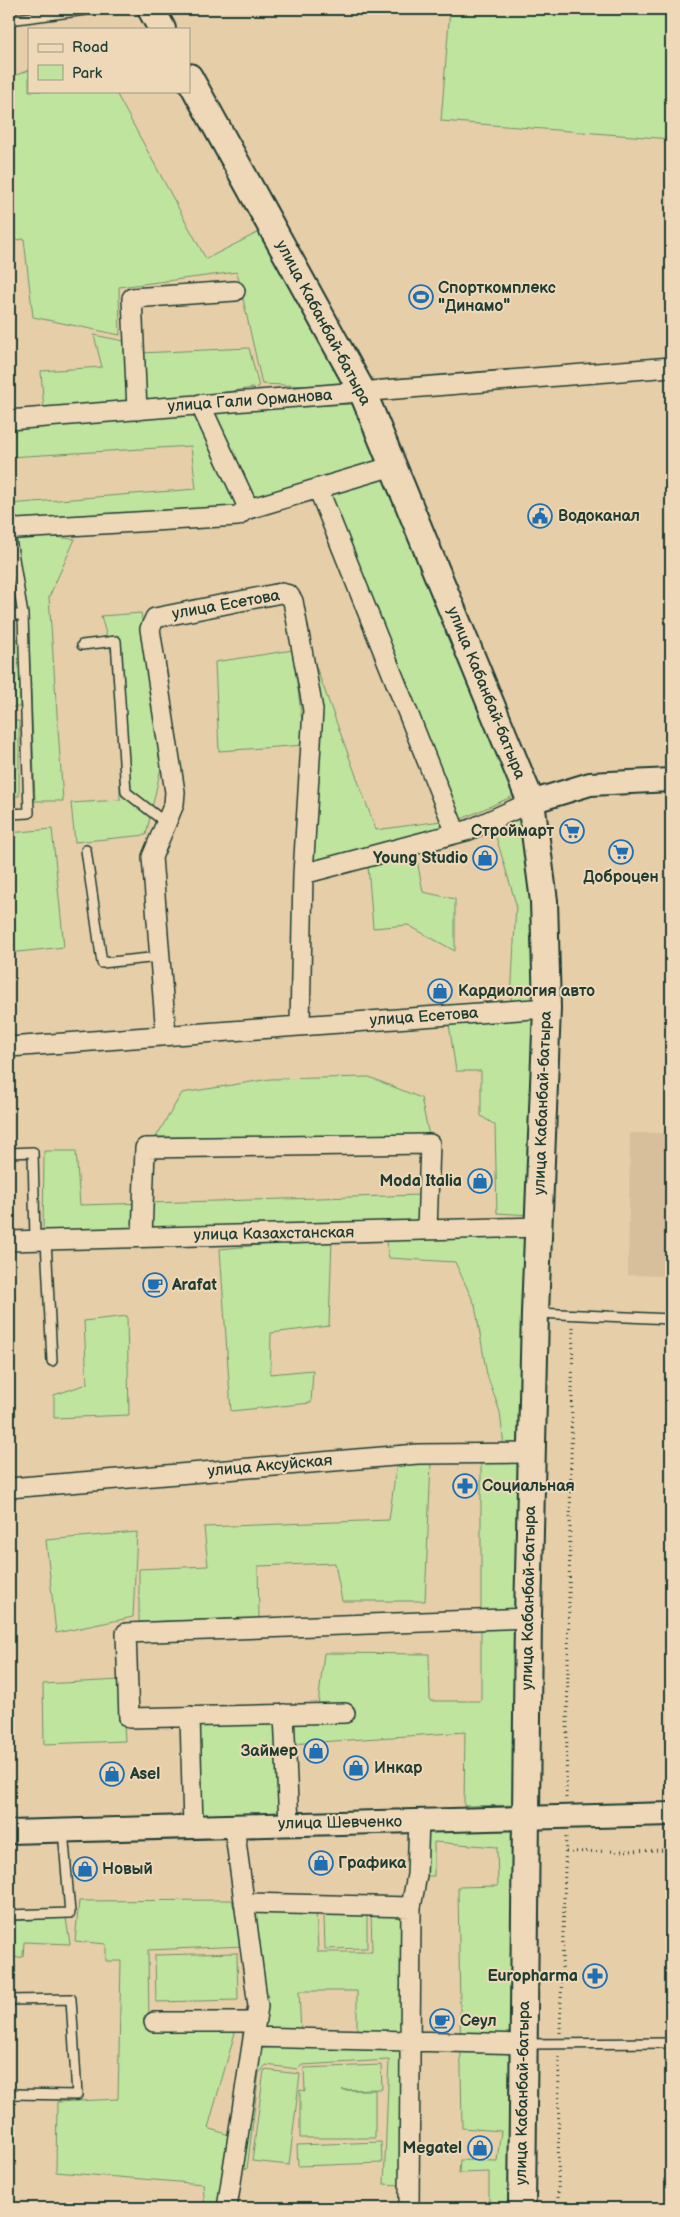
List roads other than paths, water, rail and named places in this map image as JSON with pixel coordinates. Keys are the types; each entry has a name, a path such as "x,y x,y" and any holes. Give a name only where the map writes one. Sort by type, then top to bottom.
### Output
{"main road":[{"path":"151,9 161,28"},
{"name":"улица Кабанбай-батыра","path":"190,79 363,394 531,802 544,900 547,1008 536,1312 528,1618 522,2208"}],"street":[{"path":"137,410 132,298 236,291"},
{"name":"улица Гали Орманова","path":"9,420 200,404 363,394 671,367"},
{"path":"200,404 246,503 245,510"},
{"path":"9,527 17,529 238,516 245,510 393,466"},
{"path":"318,488 456,833"},
{"name":"улица Есетова","path":"166,1035 152,857 174,804 175,792 150,629 151,622 155,618 281,593 289,595 293,601 313,710 303,874 300,1025"},
{"path":"303,874 469,830 531,802 590,784 671,780"},
{"name":"улица Есетова","path":"9,1047 547,1008"},
{"path":"142,1238 145,1148 430,1144 427,1230"},
{"name":"улица Казахстанская","path":"9,1241 539,1227"},
{"name":"улица Аксуйская","path":"9,1488 418,1454 532,1453"},
{"path":"345,1713 129,1718 126,1633 528,1618"},
{"path":"284,1714 289,1824"},
{"path":"190,1716 194,1827"},
{"name":"улица Шевченко","path":"9,1832 671,1814"},
{"path":"409,2208 411,1907 417,1875 419,1821"},
{"path":"227,2208 258,2006 234,1826"},
{"path":"244,1903 411,1907"},
{"path":"154,2022 411,2041 524,2044"}],"lane":[{"path":"9,20 94,9"},
{"path":"9,527 23,615 29,813 9,814"},
{"path":"9,615 23,615"},
{"path":"82,645 116,641 126,792 166,823"},
{"path":"86,850 102,963 159,957"},
{"path":"9,1153 34,1152 52,1361"},
{"path":"536,1312 671,1319"},
{"path":"9,1915 70,1913 63,1830"},
{"path":"9,2000 71,1999 78,2094 9,2094"},
{"path":"524,2044 671,2043"}],"place":[{"name":"Спорткомплекс \"Динамо\"","path":"421,297"},
{"name":"Водоканал","path":"540,516"},
{"name":"Строймарт","path":"572,831"},
{"name":"Доброцен","path":"621,852"},
{"name":"Young Studio","path":"485,858"},
{"name":"Кардиология авто","path":"440,991"},
{"name":"Moda Italia","path":"480,1181"},
{"name":"Arafat","path":"155,1285"},
{"name":"Социальная","path":"465,1486"},
{"name":"Займер","path":"316,1751"},
{"name":"Инкар","path":"356,1768"},
{"name":"Asel","path":"112,1774"},
{"name":"Графика","path":"321,1863"},
{"name":"Новый","path":"85,1869"},
{"name":"Europharma","path":"595,1976"},
{"name":"Сеул","path":"442,2021"},
{"name":"Megatel","path":"480,2148"}]}
